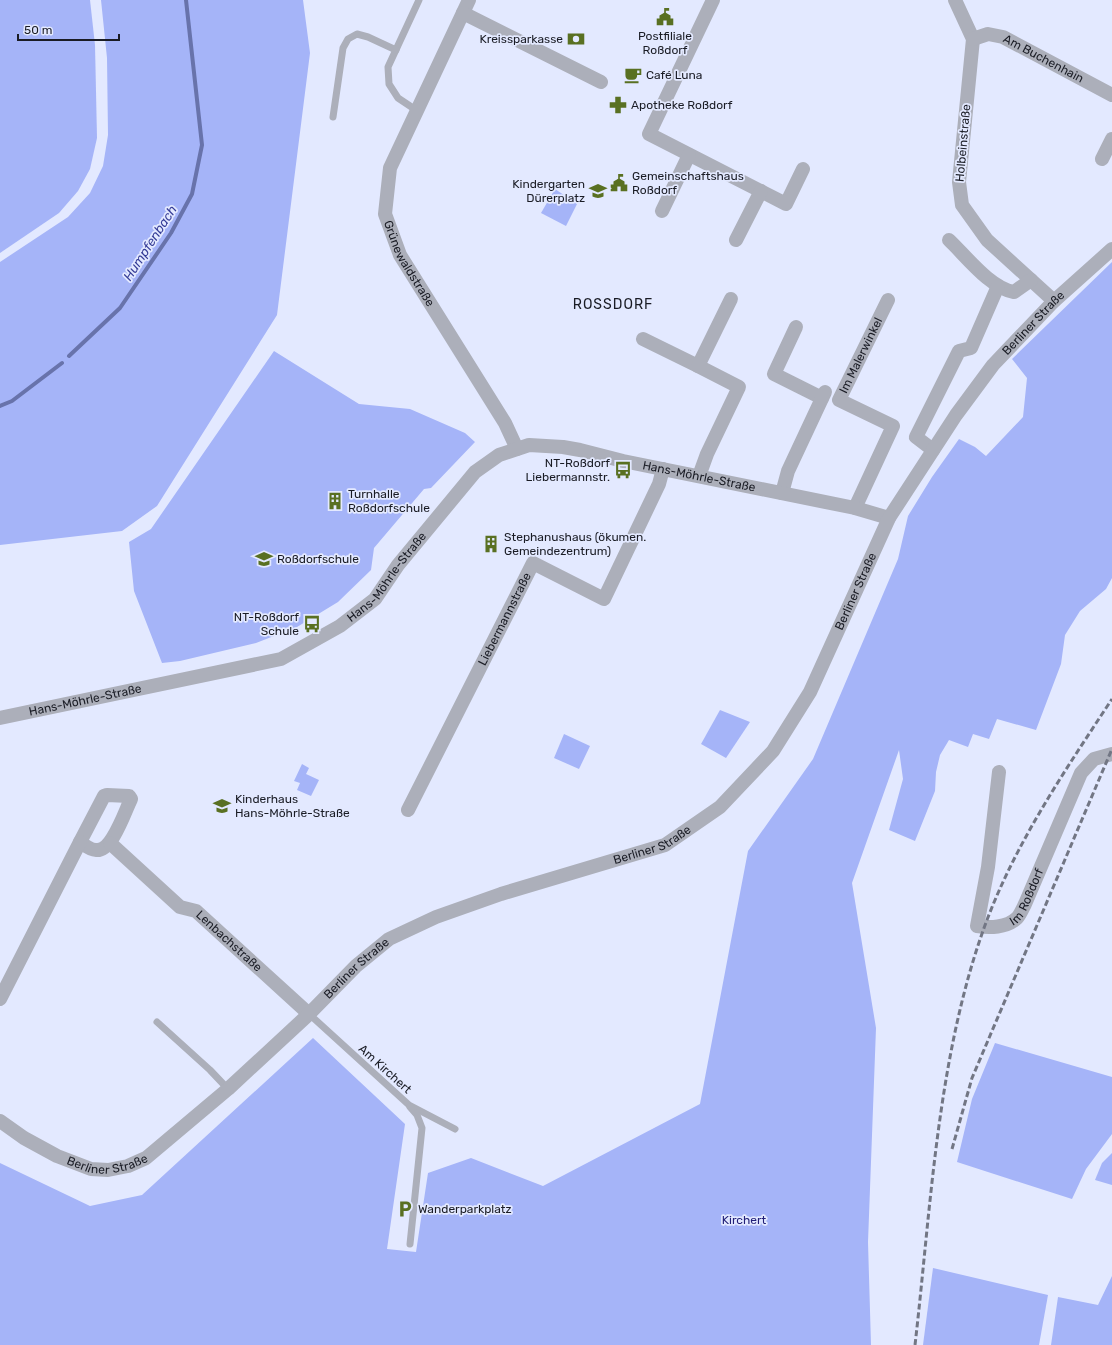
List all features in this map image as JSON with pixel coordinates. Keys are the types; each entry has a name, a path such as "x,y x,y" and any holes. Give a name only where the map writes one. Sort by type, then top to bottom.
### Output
{"street":[{"path":"713,0 649,134 786,204 803,169"},
{"path":"955,0 973,38"},
{"path":"466,6 601,82"},
{"name":"Grünewaldstraße","path":"466,6 390,168 385,214 400,255 506,424 517,449"},
{"name":"Am Buchenhain","path":"973,38 988,34 1003,37 1112,94"},
{"name":"Holbeinstraße","path":"973,38 959,182 962,205 987,240 1054,301"},
{"path":"1102,159 1112,139"},
{"path":"662,211 690,155"},
{"path":"736,240 761,191"},
{"path":"949,240 998,286 1006,291 1014,292 1031,280"},
{"name":"Berliner Straße","path":"0,1121 24,1138 57,1156 91,1169 108,1170 128,1166 146,1158 228,1089 309,1014 356,966 389,939 436,917 501,894 665,845 720,807 773,751 810,692 889,518 956,415 993,365 1054,301 1112,249"},
{"path":"933,450 916,437 959,351 971,348 998,286"},
{"path":"698,366 731,299"},
{"name":"Im Malerwinkel","path":"855,508 893,426 839,400 888,300"},
{"name":"Im Malerwinkel","path":"782,493 788,471 824,395 774,374 796,327"},
{"path":"643,339 739,387 707,454 699,476"},
{"name":"Hans-Möhrle-Straße","path":"0,718 281,659 340,626 375,599 398,564 475,472 499,455 529,445 563,447 855,508 889,518"},
{"name":"Liebermannstraße","path":"408,810 533,563 604,599 659,484 663,469"},
{"name":"Im Roßdorf","path":"999,772 988,866 977,926 984,927 1003,926 1017,918 1025,904 1081,772 1094,759 1112,754"},
{"path":"1,993 104,796 129,796 131,799 110,843 103,849 97,850 80,842"},
{"name":"Lenbachstraße","path":"110,843 180,907 196,911 309,1014"}],"lane":[{"path":"416,110 398,98 389,84 388,67 403,38 419,0"},
{"path":"333,117 343,48 348,39 357,34 368,37 396,50"},
{"name":"Am Kirchert","path":"309,1014 409,1105 455,1129"},
{"path":"157,1022 210,1070 228,1089"},
{"path":"409,1105 417,1115 422,1128 410,1244"}],"green space":[{"path":"0,0 90,0 95,45 97,138 90,169 78,191 59,213 0,253"},
{"path":"101,0 303,0 310,53 277,315 157,506 122,531 0,545 0,262 68,217 90,193 103,166 108,135 107,58"},
{"path":"555,189 577,204 566,226 541,213"},
{"name":"Kirchert","path":"1112,262 1112,578 1106,589 1080,611 1065,635 1061,664 1036,730 997,719 989,739 973,734 968,747 949,740 940,755 936,772 935,791 915,841 889,830 903,779 899,750 852,883 876,1028 868,1242 871,1345 0,1345 0,1163 90,1206 142,1195 313,1038 405,1124 387,1249 416,1252 428,1173 471,1158 543,1186 700,1104 748,851 813,759 898,559 908,516 932,477 959,439 975,447 986,456 1023,417 1027,378 1012,359"},
{"path":"274,351 359,404 410,409 465,433 475,442 431,488 424,489 374,548 371,570 338,602 297,627 256,643 180,661 162,663 134,591 129,542 151,529"},
{"path":"720,710 750,722 726,758 701,744"},
{"path":"564,734 590,746 579,769 554,758"},
{"path":"302,764 309,768 306,774 319,780 311,796 297,790 300,783 294,781"},
{"path":"995,1043 1112,1077 1112,1134 1086,1169 1072,1199 957,1162 972,1099"},
{"path":"1112,1153 1112,1185 1095,1180 1102,1163"},
{"path":"933,1268 1048,1295 1039,1345 923,1345"},
{"path":"1112,1276 1112,1345 1051,1345 1058,1297 1098,1305"}],"waterway":[{"name":"Humpfenbach","path":"69,356 120,308 171,233 192,194 202,145 186,0"},
{"name":"Humpfenbach","path":"0,406 12,401 62,363"}],"railway":[{"path":"915,1345 931,1187 938,1134 946,1081 968,978 984,928 1010,867 1041,810 1112,699"},
{"path":"952,1149 972,1078 1112,749"}],"place":[{"name":"Postfiliale Roßdorf","path":"665,17"},
{"name":"Kreissparkasse","path":"576,39"},
{"name":"Café Luna","path":"633,75"},
{"name":"Apotheke Roßdorf","path":"618,105"},
{"name":"Gemeinschaftshaus Roßdorf","path":"619,183"},
{"name":"Kindergarten Dürerplatz","path":"598,191"},
{"name":"NT-Roßdorf Liebermannstr.","path":"623,470"},
{"name":"Turnhalle Roßdorfschule","path":"335,501"},
{"name":"Stephanushaus (ökumen. Gemeindezentrum)","path":"491,544"},
{"name":"Roßdorfschule","path":"264,559"},
{"name":"NT-Roßdorf Schule","path":"312,624"},
{"name":"Kinderhaus Hans-Möhrle-Straße","path":"222,806"},
{"name":"Wanderparkplatz","path":"405,1209"}],"district":[{"name":"ROSSDORF","path":"613,304"}]}
